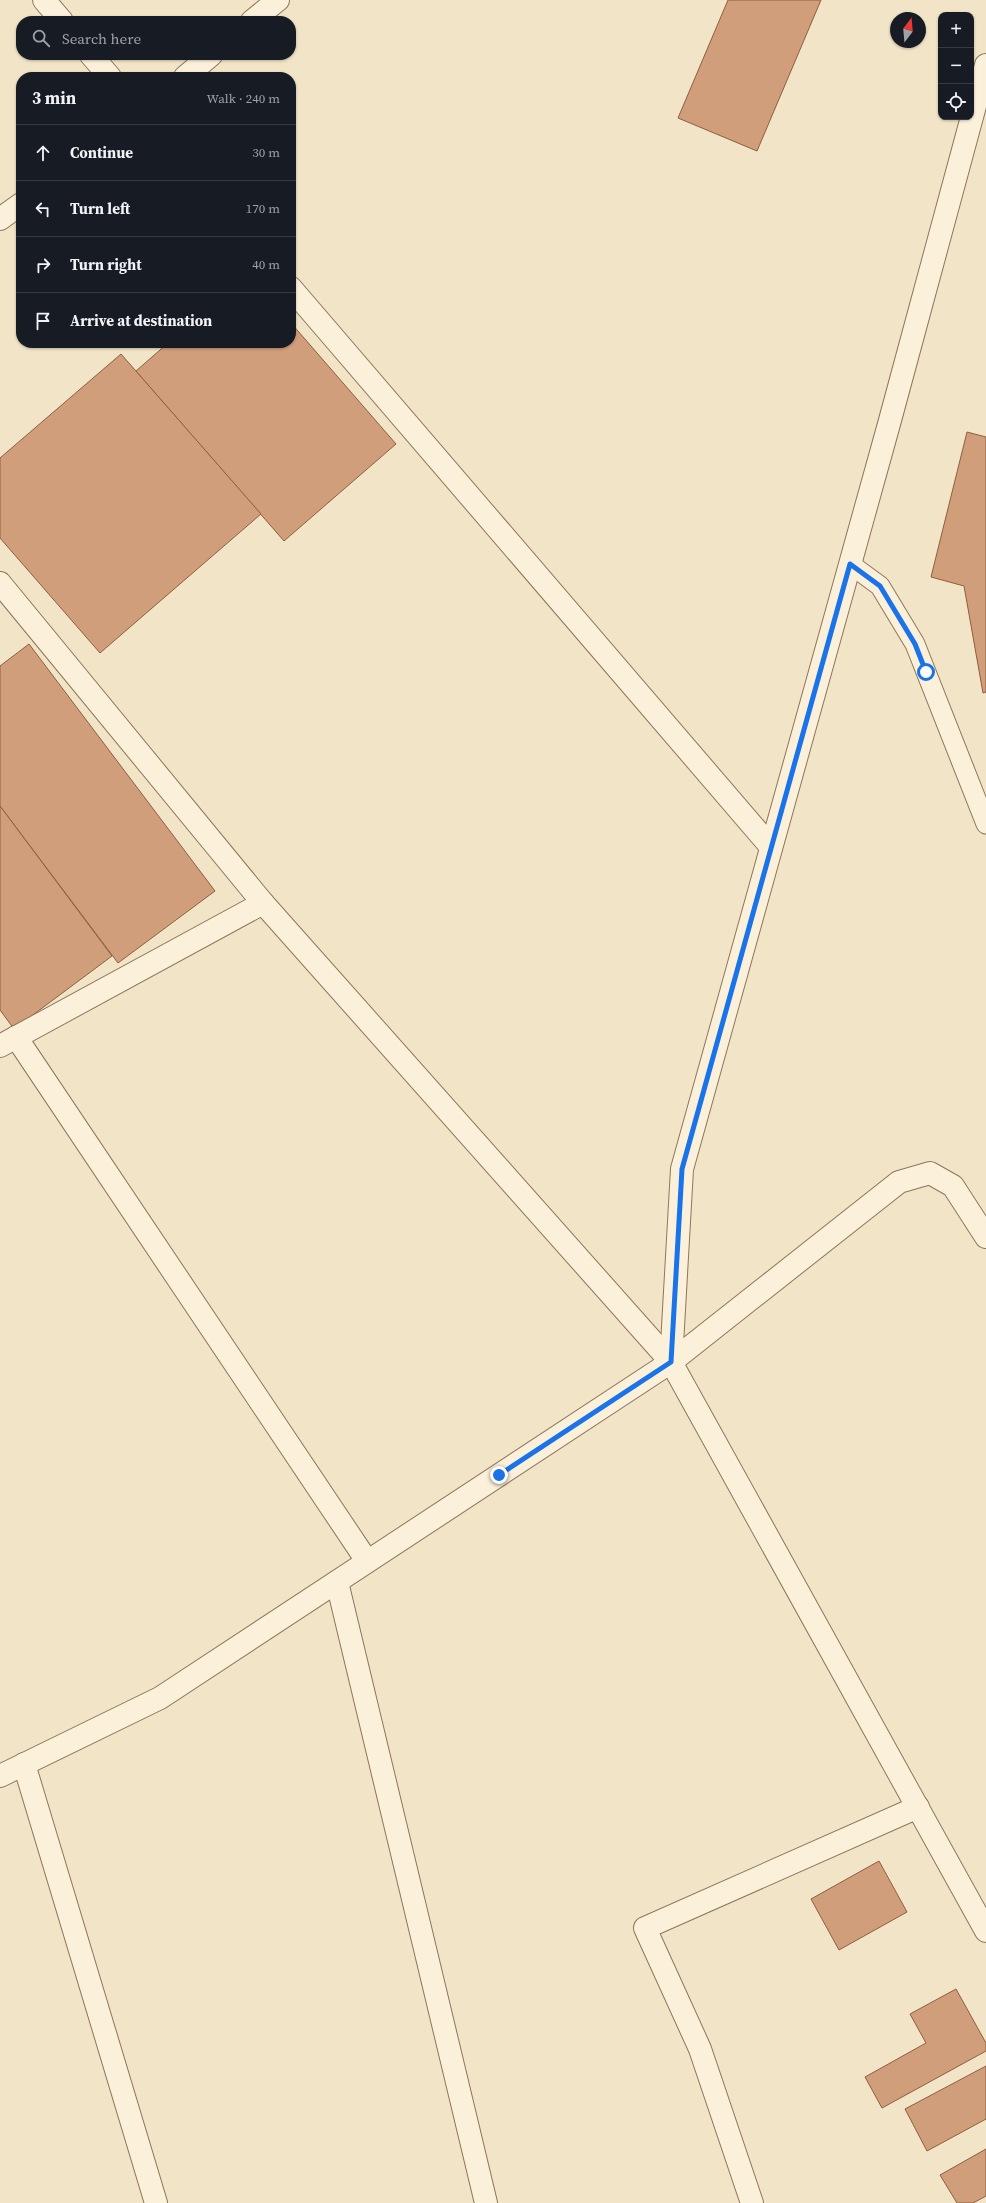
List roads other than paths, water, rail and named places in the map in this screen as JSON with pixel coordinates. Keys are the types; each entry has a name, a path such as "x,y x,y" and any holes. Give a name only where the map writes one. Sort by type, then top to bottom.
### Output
{"street":[{"path":"44,0 58,16"},
{"path":"258,16 278,0"},
{"path":"95,60 106,72"},
{"path":"191,72 205,60"},
{"path":"671,1362 682,1169 850,564 986,65"},
{"path":"0,219 16,208"},
{"path":"296,294 772,847"},
{"path":"0,583 263,903 671,1362 986,1931"},
{"path":"263,903 8,1041 367,1562"},
{"path":"0,1776 160,1698 671,1362 898,1182 930,1173 953,1186 986,1237"},
{"path":"337,1582 486,2203"},
{"path":"24,1764 156,2203"},
{"path":"752,2203 700,2049 645,1928 918,1808"}],"lane":[{"path":"850,564 880,586 915,644 986,824"}]}
